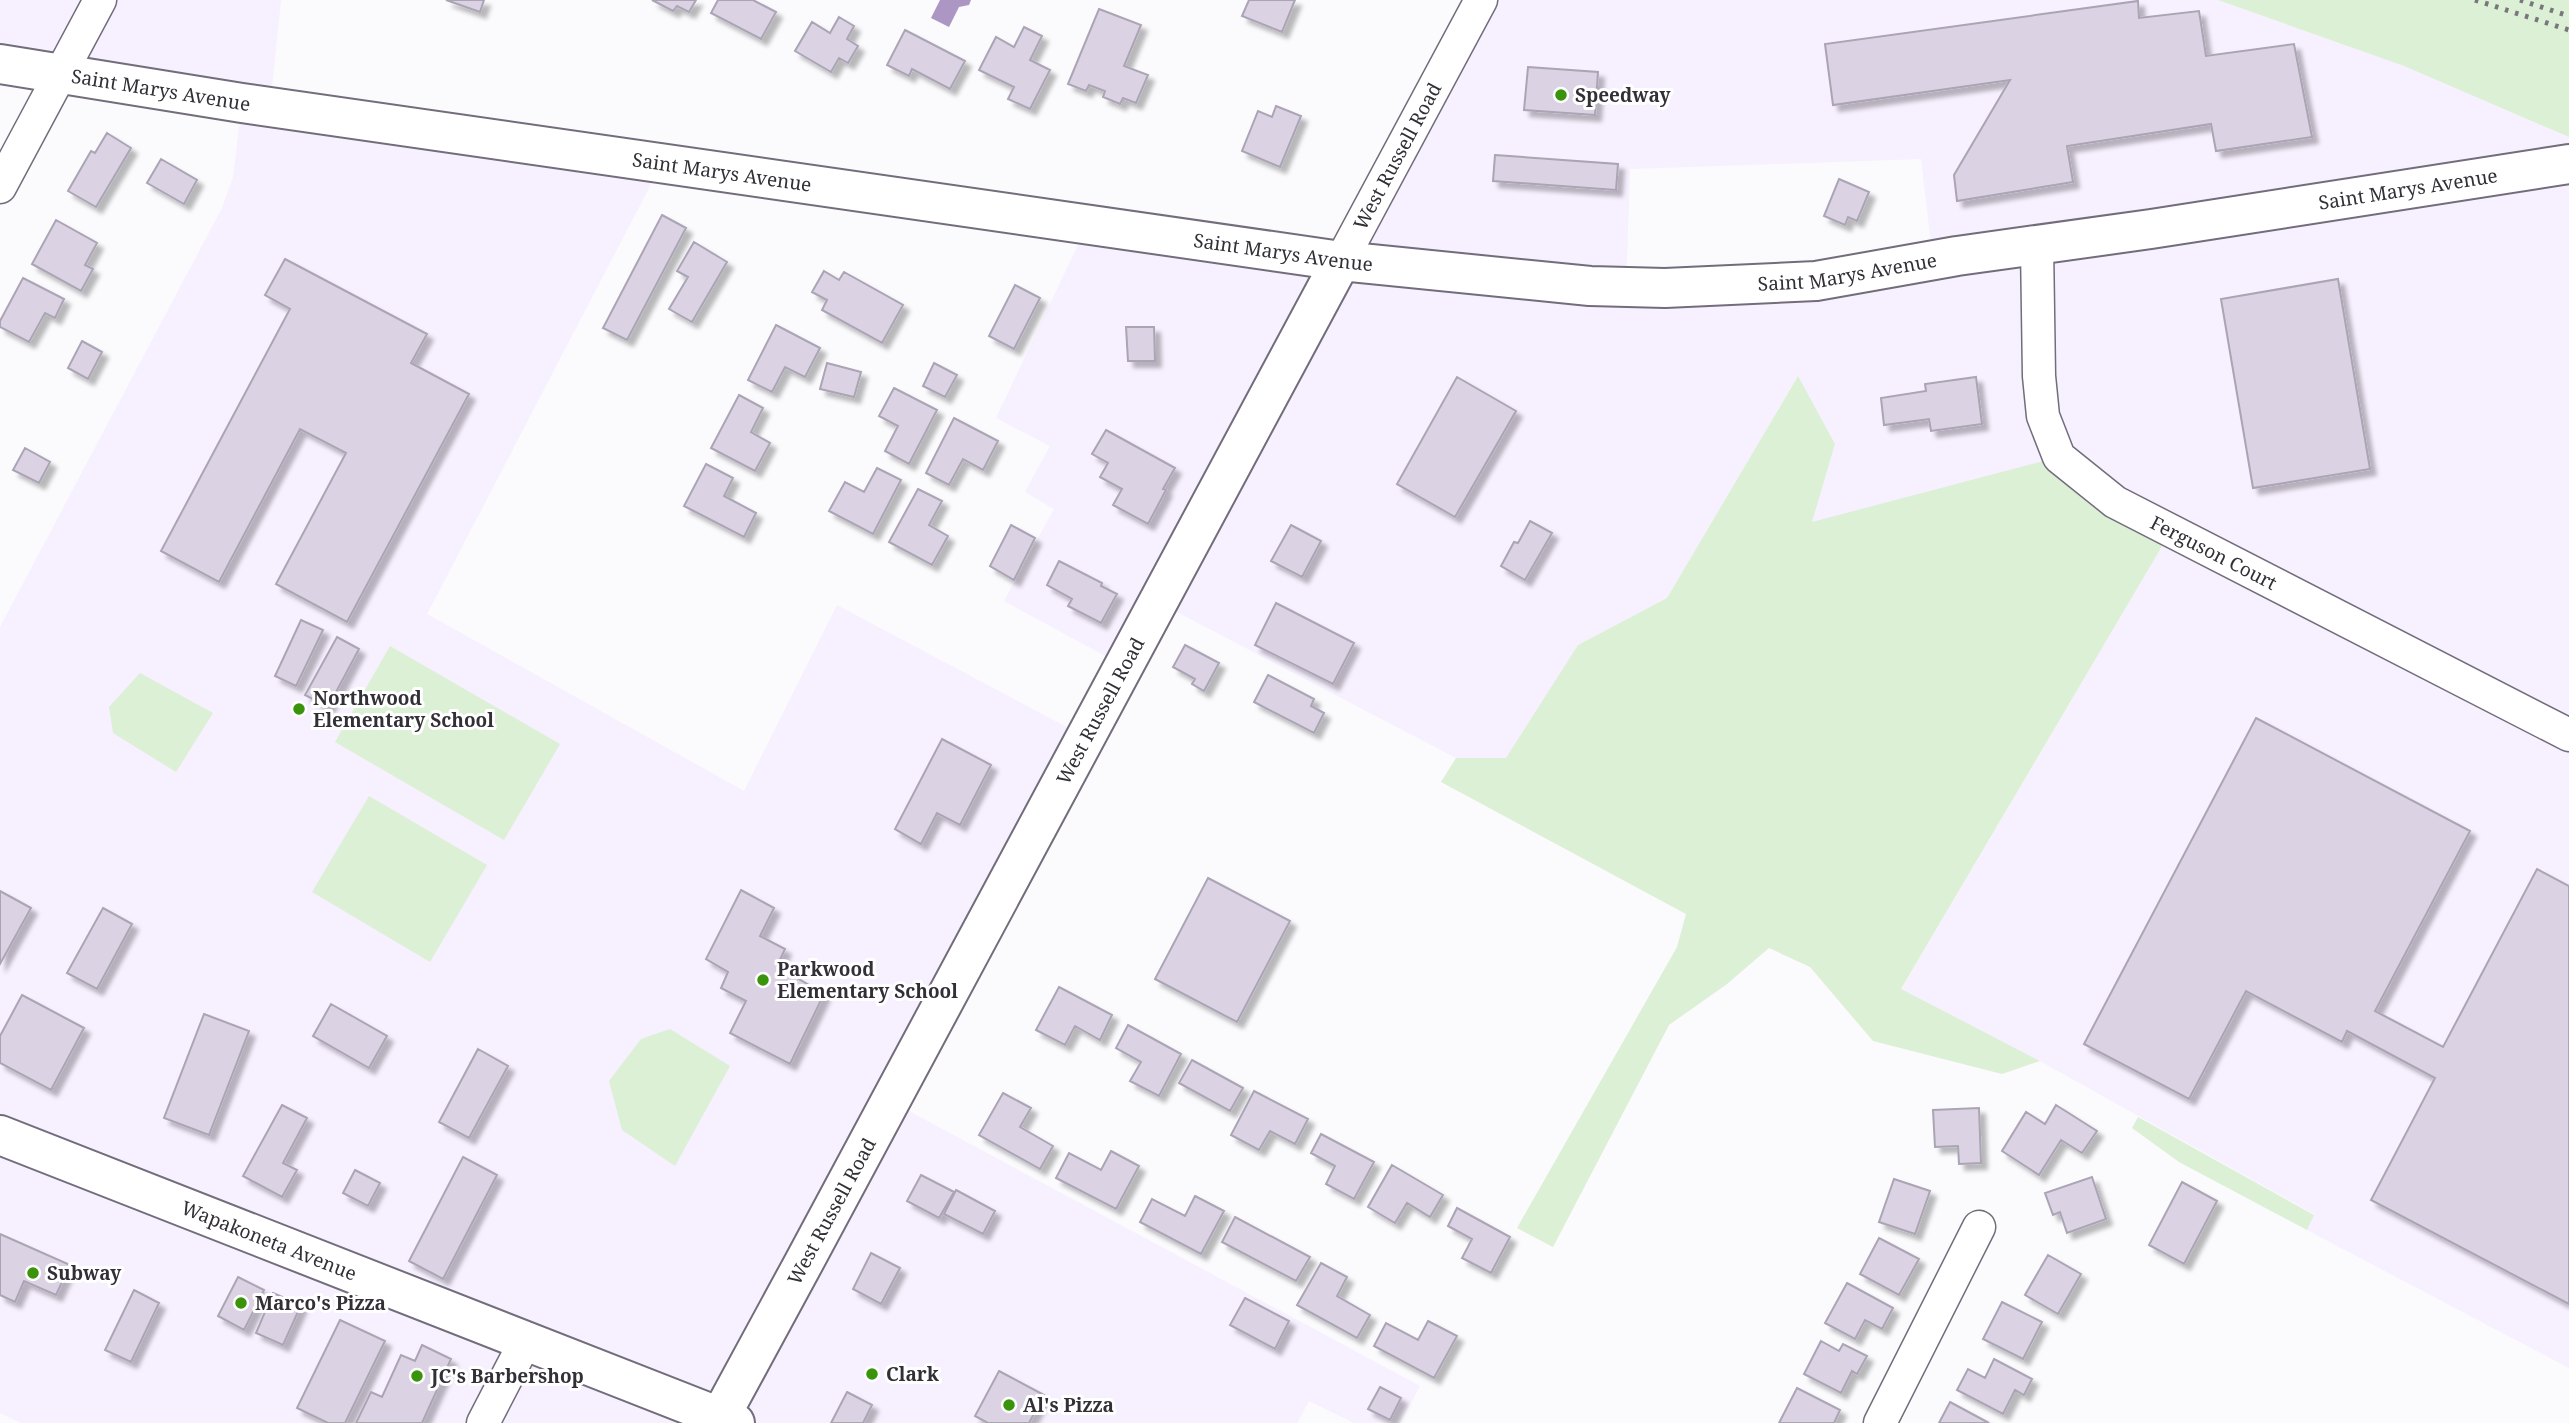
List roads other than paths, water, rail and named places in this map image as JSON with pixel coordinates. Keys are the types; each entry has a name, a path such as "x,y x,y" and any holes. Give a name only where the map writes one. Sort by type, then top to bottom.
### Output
{"main road":[{"name":"Saint Marys Avenue","path":"0,64 251,104 1341,261 1555,284 1665,288 1816,281 1957,256 2569,164"},
{"name":"West Russell Road","path":"724,1421 1341,261"},
{"name":"Wapakoneta Avenue","path":"0,1135 724,1421"}],"street":[{"path":"0,187 100,0"},
{"name":"West Russell Road","path":"1341,261 1481,0"},
{"name":"Ferguson Court","path":"2037,246 2039,376 2043,416 2059,457 2115,502 2569,735"},
{"path":"1880,1423 1979,1227"},
{"path":"483,1423 525,1342"}],"railway":[{"path":"2475,0 2569,30"},
{"path":"2520,0 2569,16"}],"place":[{"name":"Speedway","path":"1561,95"},
{"name":"Northwood Elementary School","path":"299,709"},
{"name":"Parkwood Elementary School","path":"763,980"},
{"name":"Subway","path":"33,1273"},
{"name":"Marco's Pizza","path":"241,1303"},
{"name":"Clark","path":"872,1374"},
{"name":"JC's Barbershop","path":"417,1376"},
{"name":"Al's Pizza","path":"1009,1405"}]}
